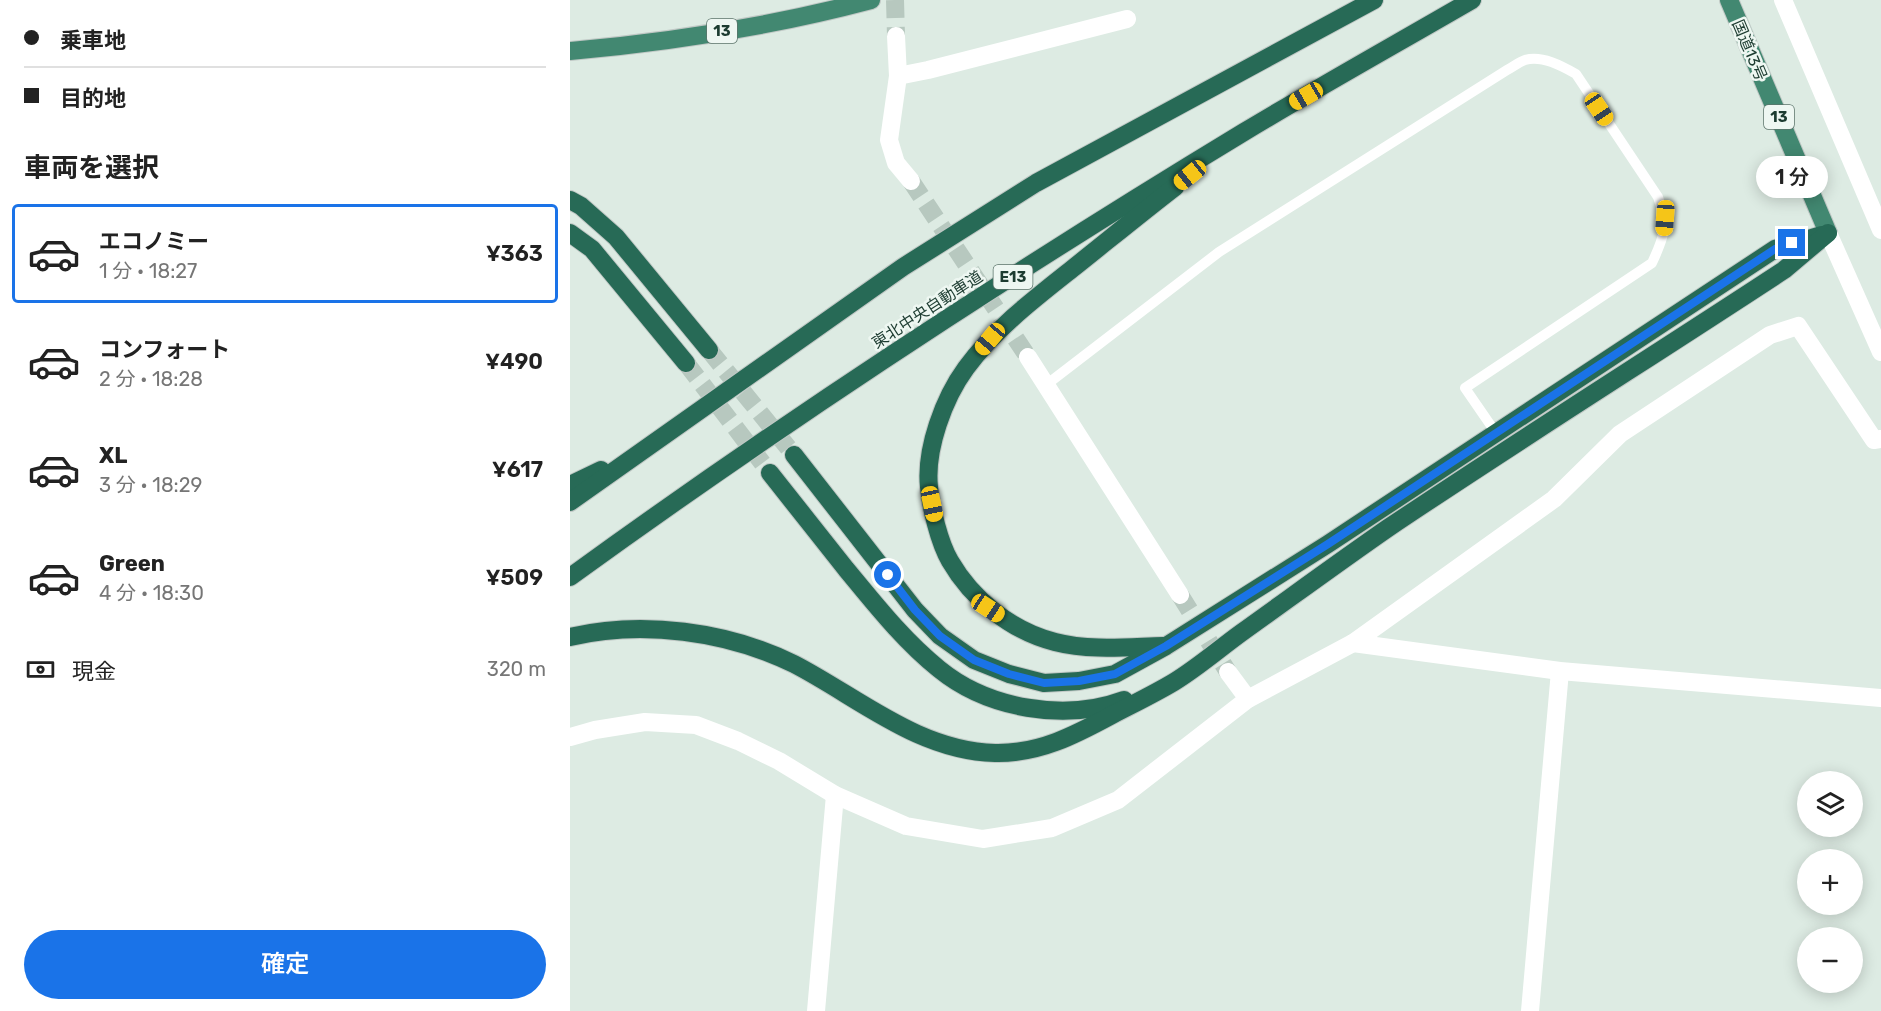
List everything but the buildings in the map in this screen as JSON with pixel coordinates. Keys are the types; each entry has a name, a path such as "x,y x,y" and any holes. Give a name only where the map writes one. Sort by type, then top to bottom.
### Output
{"highway":[{"name":"13","path":"570,51 638,45 797,19 872,0"},
{"path":"570,502 903,267 1036,183 1374,0"},
{"name":"東北中央自動車道","path":"570,577 668,506 921,334 1244,132 1472,0"},
{"name":"国道13号","path":"1729,0 1828,233"},
{"path":"1166,646 1096,648 1054,642 1018,627 988,608 948,559 936,524 929,485 932,447 944,405 966,369 990,339 1029,303 1244,132"},
{"path":"570,200 581,206 616,237 709,350"},
{"path":"570,232 592,249 686,363"},
{"path":"794,454 915,610 940,636 974,660 1009,674 1044,683 1079,681 1115,674 1166,646 1328,544 1775,249 1828,233"},
{"path":"570,637 592,632 639,629 729,640 794,664 889,721 921,735 956,747 993,753 1033,750 1073,735 1174,682 1388,528 1784,270 1828,233"},
{"path":"570,485 646,448"},
{"path":"770,472 883,615 940,670 976,692 1037,709 1078,711 1119,702 1174,682"}],"street":[{"path":"1783,0 1881,230"},
{"path":"898,76 1127,20"},
{"path":"896,36 898,76 890,140 896,163 911,182"},
{"path":"1828,233 1881,352"},
{"path":"570,737 595,730 645,722 696,725 738,741 779,761 835,795 906,826 982,839 1052,828 1118,800 1248,699 1353,643 1554,499 1620,434 1770,335 1798,326 1874,440 1881,439"},
{"path":"1028,357 1180,595"},
{"path":"1353,643 1560,671 1881,698"},
{"path":"1530,1011 1560,671"},
{"path":"1228,672 1248,699"},
{"path":"816,1011 835,795"}],"lane":[{"path":"1046,385 1219,252 1508,70 1526,60 1542,60 1576,74 1658,197 1665,218 1663,239 1652,263 1465,388 1497,433"}],"tunnel":[{"path":"895,0 896,36"},
{"path":"911,181 1028,357"},
{"path":"709,350 794,455"},
{"path":"686,363 770,473"},
{"path":"1180,595 1228,672"}],"route":[{"path":"888,575 915,610 940,636 974,660 1009,674 1044,683 1079,681 1115,674 1166,646 1328,544 1775,249 1792,243"}]}
